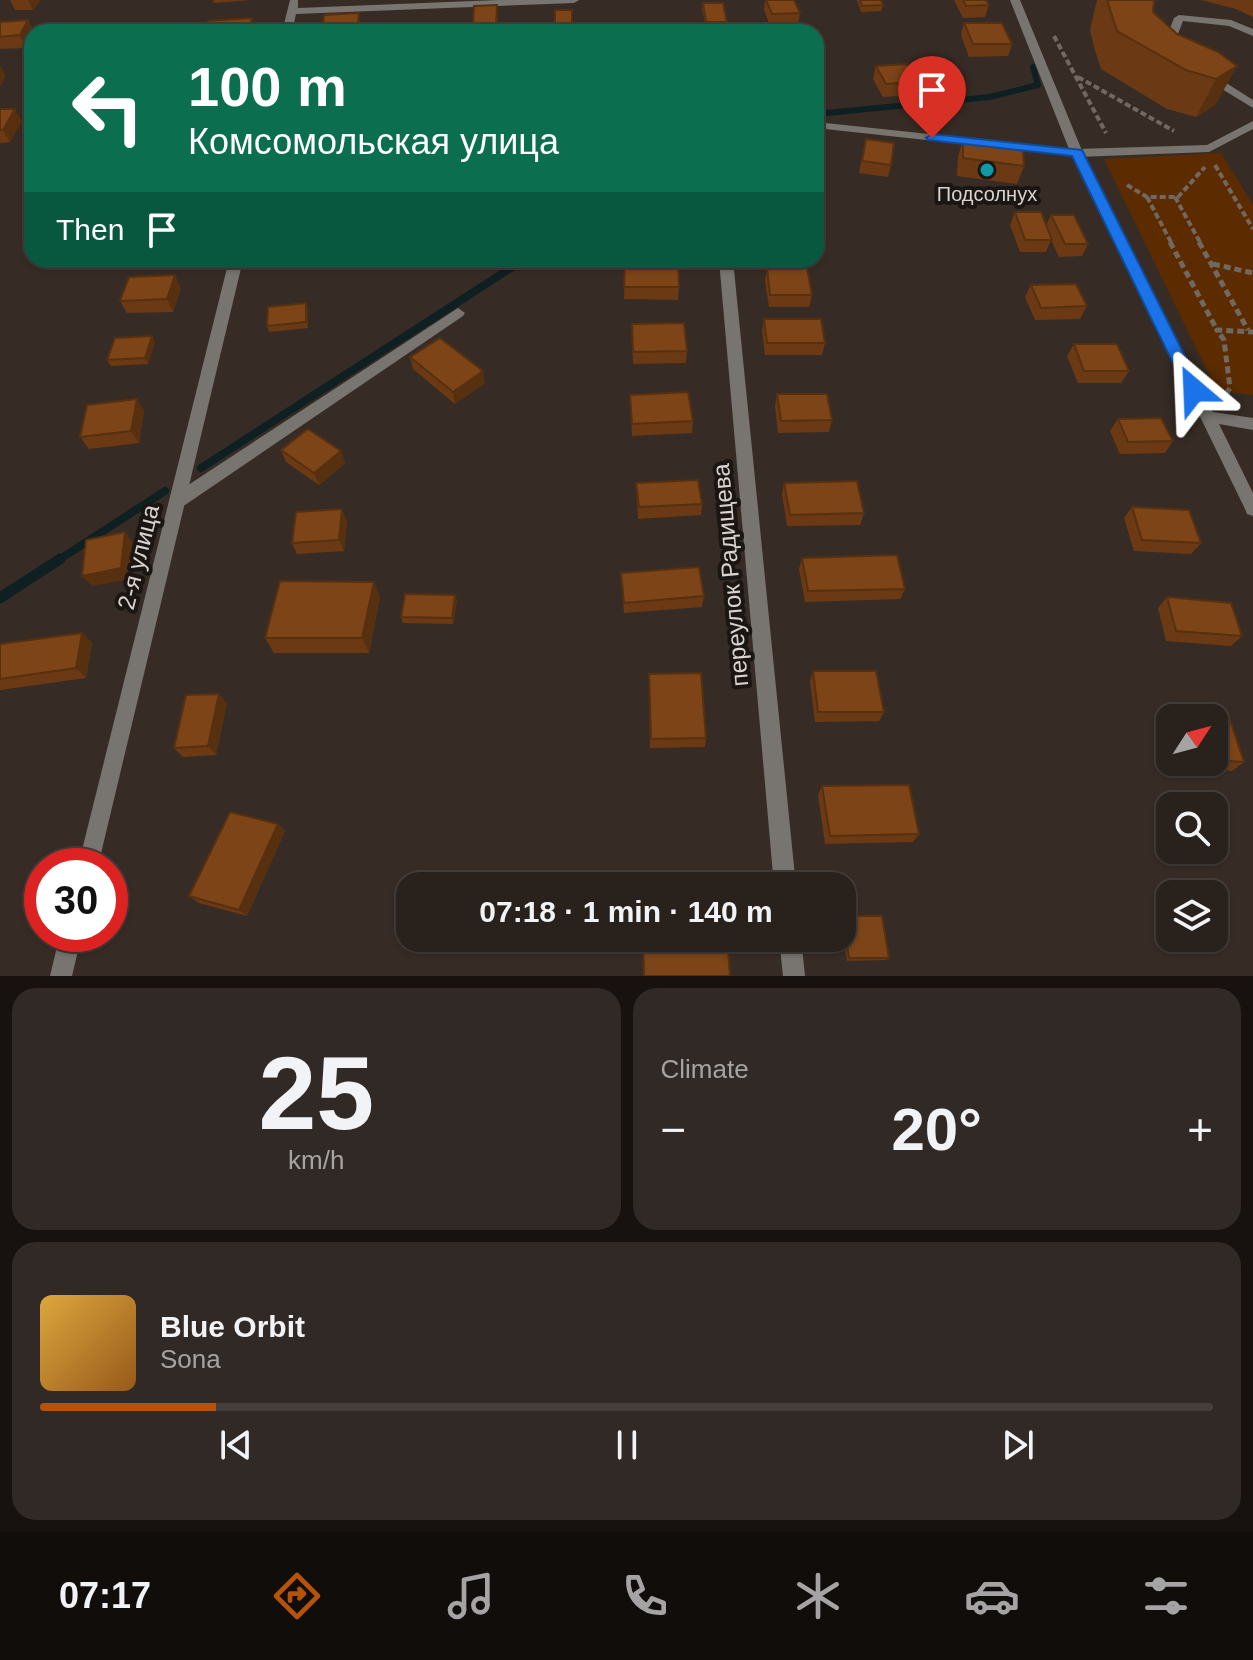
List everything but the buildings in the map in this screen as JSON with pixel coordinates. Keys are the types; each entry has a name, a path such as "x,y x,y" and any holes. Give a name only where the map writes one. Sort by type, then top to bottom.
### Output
{"street":[{"path":"293,5 574,0"},
{"path":"1015,0 1077,153 1253,509"},
{"path":"1179,60 1166,52 1179,18 1231,23 1253,33"},
{"path":"1193,68 1253,105"},
{"path":"824,126 1077,153 1205,148 1253,124"},
{"name":"2-я улица","path":"92,848 234,268"},
{"name":"переулок Радищева","path":"727,268 784,872"},
{"path":"179,500 458,313"},
{"path":"1208,417 1253,424"},
{"path":"61,976 67,952"},
{"path":"791,952 794,976"}],"path":[{"path":"1049,28 1116,152"},
{"path":"1078,77 1205,148"},
{"path":"1127,185 1147,197 1178,197 1212,160 1253,229"},
{"path":"1147,197 1224,340 1230,388 1226,394"},
{"path":"1175,197 1251,331"},
{"path":"1212,264 1253,273"},
{"path":"1217,330 1251,331"}],"shaded area":[{"path":"1221,153 1253,205 1253,395 1217,391 1104,159"}],"waterway":[{"path":"824,113 990,97 1038,85 1033,67"},
{"path":"201,468 511,268"},
{"path":"57,561 165,491"},
{"path":"0,598 60,559"}],"place":[{"name":"Подсолнух","path":"987,170"}],"route":[{"path":"932,138 1077,153 1194,390"}]}
